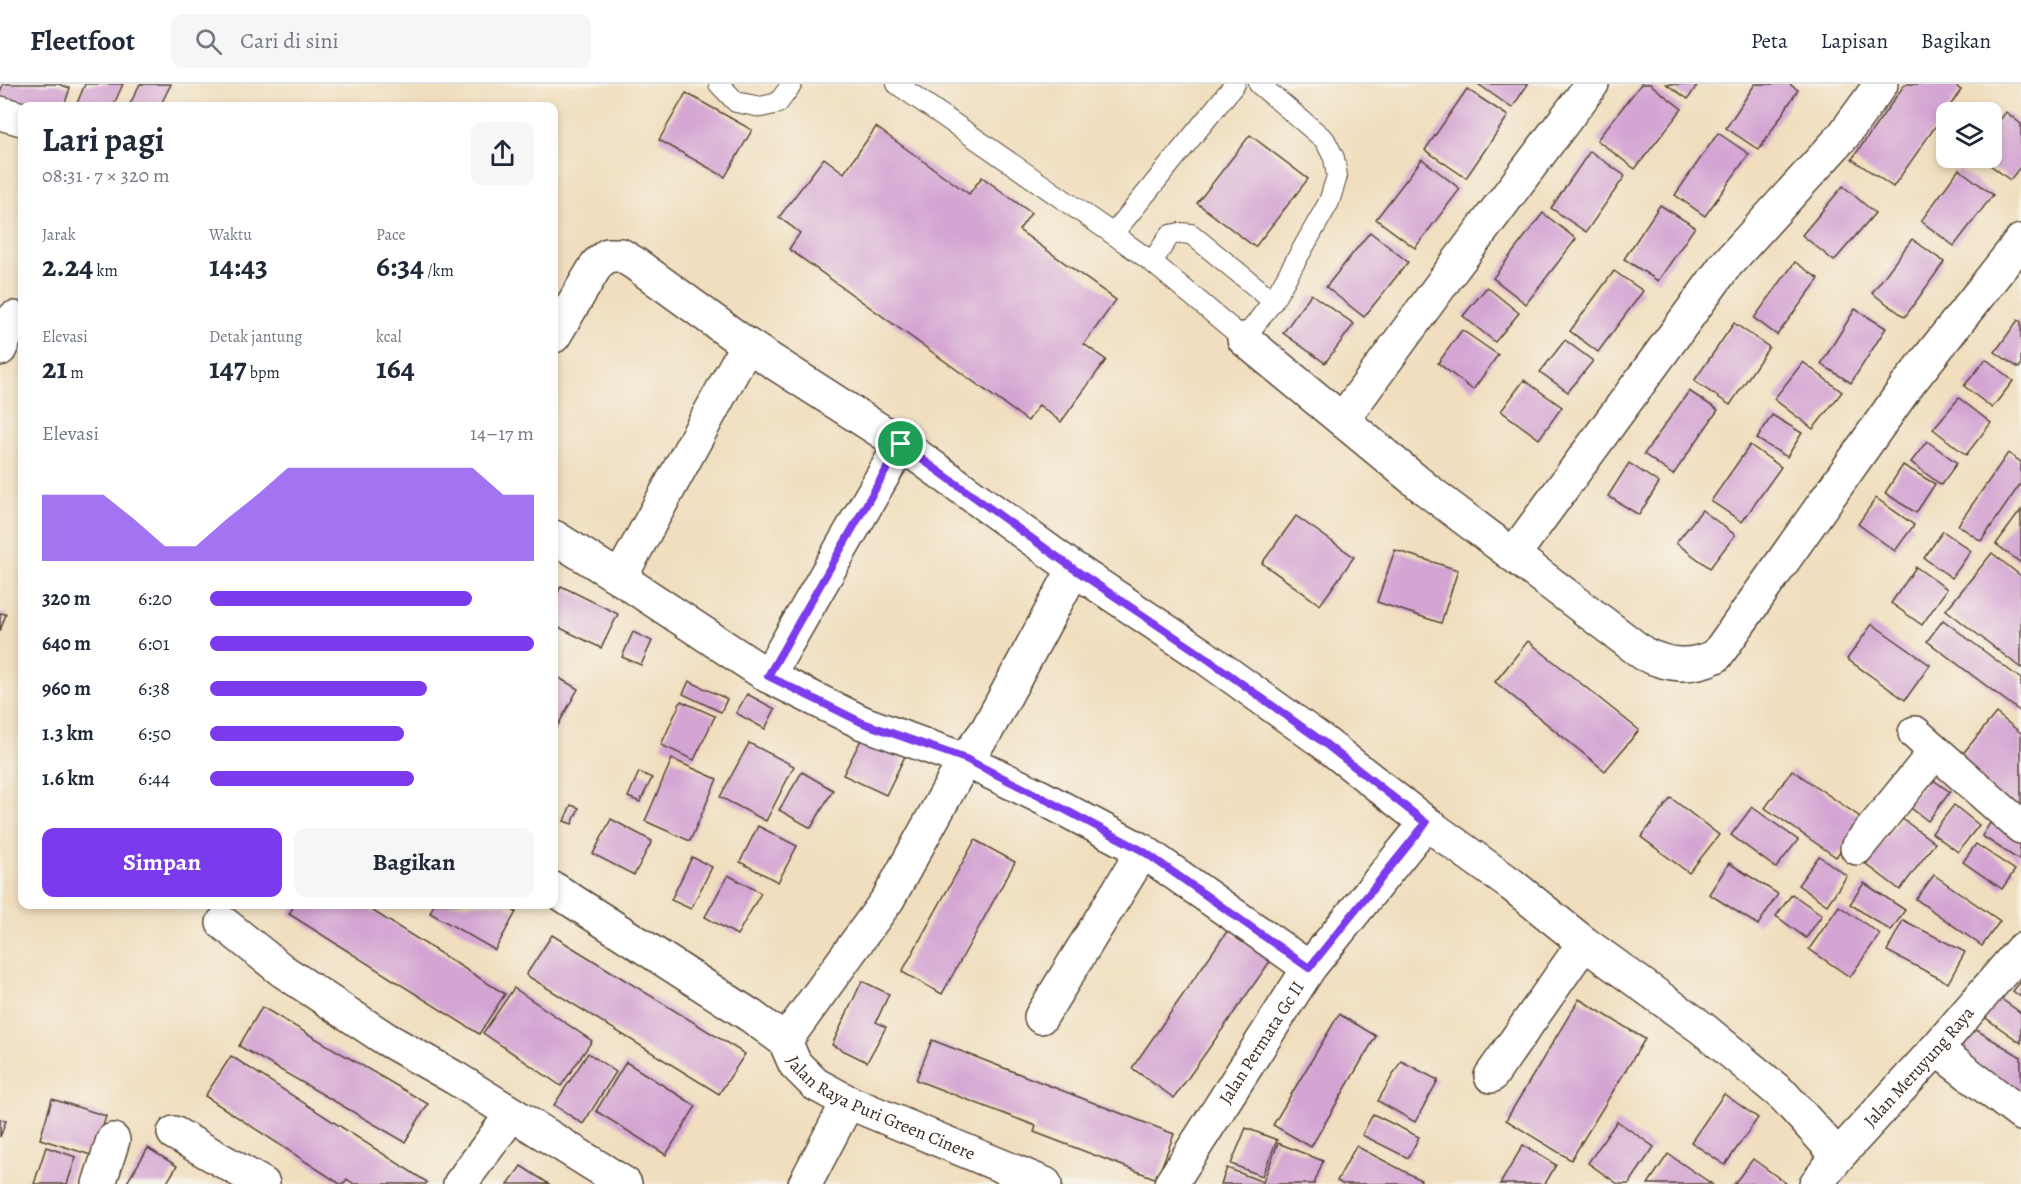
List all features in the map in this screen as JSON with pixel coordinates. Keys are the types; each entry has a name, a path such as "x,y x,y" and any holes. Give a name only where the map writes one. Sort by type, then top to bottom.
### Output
{"street":[{"path":"1343,419 1592,84"},
{"path":"1514,555 1724,267 1843,136 1881,84"},
{"path":"0,113 18,118"},
{"path":"1244,339 1427,490 1644,654 1660,662 1700,664 1716,656 1906,387 2021,241"},
{"path":"558,329 597,264 608,255 621,255 747,345 901,444 1074,569 1212,662 1323,742 1426,823 1512,885 1584,943 1694,1021 1784,1096 1838,1156"},
{"path":"0,349 12,316"},
{"path":"620,578 747,345"},
{"path":"768,676 901,444"},
{"path":"558,539 768,676 863,723 966,759 1143,851 1309,968"},
{"path":"784,1041 888,899 966,759 987,730 1074,569"},
{"path":"1857,848 1925,743 2021,827"},
{"name":"Jalan Permata Gc II","path":"1171,1184 1309,968 1426,823"},
{"path":"1041,1017 1143,851"},
{"name":"Jalan Raya Puri Green Cinere","path":"558,892 751,1016 784,1041 795,1064 815,1084 848,1102 1045,1184"},
{"path":"223,923 283,971 386,1039 455,1078 625,1184"},
{"path":"1491,1076 1584,943"},
{"name":"Jalan Meruyung Raya","path":"1816,1184 1838,1156 2021,950"},
{"path":"1935,1049 2021,1114"},
{"path":"805,1184 848,1102"},
{"path":"460,1184 512,1114"},
{"path":"174,1133 262,1184"},
{"path":"99,1184 113,1140"}],"lane":[{"path":"719,84 736,102 761,107 778,103 792,84"},
{"path":"897,84 1152,262 1244,339 1273,302 1329,202 1336,176 1335,158 1325,140 1259,84"},
{"path":"1113,234 1234,84"},
{"path":"1152,262 1170,235 1191,234 1273,302"}],"building":[{"path":"3,84 58,84 70,88 65,102 18,102 18,107 0,108 0,92"},
{"path":"85,84 123,84 115,102 78,102"},
{"path":"140,84 171,84 162,102 131,102"},
{"path":"1478,84 1528,84 1512,108"},
{"path":"1641,84 1650,84 1682,109 1635,169 1597,140"},
{"path":"1666,84 1698,84 1688,99"},
{"path":"1755,84 1789,84 1798,90 1759,150 1726,128"},
{"path":"1905,84 1953,84 1961,90 1953,102 1936,102 1936,126 1893,187 1852,159"},
{"path":"1467,89 1508,116 1466,178 1425,150"},
{"path":"686,93 752,130 725,177 659,140"},
{"path":"2006,112 2021,124 2021,166 2010,180 1994,168 2002,168 2002,117"},
{"path":"876,127 969,194 982,177 1031,213 1019,230 1116,300 1084,344 1106,360 1061,422 1039,405 1028,421 789,249 800,233 779,217 824,158 844,173"},
{"path":"1718,133 1749,154 1705,216 1675,195"},
{"path":"1250,135 1308,179 1255,247 1197,203"},
{"path":"1590,151 1625,176 1586,232 1551,208"},
{"path":"1422,159 1460,189 1415,248 1376,219"},
{"path":"1959,169 1993,195 1954,246 1921,221"},
{"path":"1843,186 1875,213 1834,261 1802,235"},
{"path":"1660,205 1695,227 1658,281 1624,259"},
{"path":"1543,213 1576,239 1526,304 1493,278"},
{"path":"1370,232 1408,262 1364,317 1326,287"},
{"path":"1912,239 1944,262 1905,317 1872,293"},
{"path":"1795,262 1819,279 1777,335 1754,318"},
{"path":"1614,271 1643,291 1598,352 1570,331"},
{"path":"1487,287 1519,313 1495,342 1463,316"},
{"path":"1311,294 1354,324 1325,363 1283,333"},
{"path":"1855,309 1886,328 1851,383 1821,364"},
{"path":"2018,320 2021,322 2021,365 2019,368 1995,352"},
{"path":"1734,323 1769,347 1730,405 1694,381"},
{"path":"1462,330 1498,355 1473,390 1438,363"},
{"path":"1565,340 1593,361 1568,392 1540,372"},
{"path":"1986,359 2013,381 1992,408 1964,386"},
{"path":"1803,362 1842,392 1813,429 1774,399"},
{"path":"1524,380 1562,407 1539,439 1501,411"},
{"path":"1689,391 1718,410 1673,475 1644,454"},
{"path":"1959,398 1991,423 1966,455 1933,429"},
{"path":"1772,415 1802,433 1787,457 1757,439"},
{"path":"1927,441 1957,463 1941,485 1911,462"},
{"path":"1750,445 1781,467 1742,522 1711,501"},
{"path":"2008,453 2021,462 2021,483 1981,541 1958,525"},
{"path":"1629,463 1659,483 1639,515 1608,496"},
{"path":"1903,465 1935,484 1916,513 1885,493"},
{"path":"1876,498 1914,525 1895,551 1858,524"},
{"path":"1702,510 1735,535 1710,568 1676,543"},
{"path":"2021,510 2021,563 1996,544"},
{"path":"1296,516 1354,557 1320,605 1262,563"},
{"path":"1943,531 1971,551 1952,578 1924,558"},
{"path":"1395,550 1458,570 1441,623 1377,602"},
{"path":"1992,553 2021,576 2021,668 1946,610"},
{"path":"1916,567 1947,589 1922,625 1891,603"},
{"path":"561,586 618,614 601,648 558,627 558,593"},
{"path":"0,613 6,614 0,631"},
{"path":"1943,620 2021,679 2021,712 1927,641"},
{"path":"1872,624 1930,665 1905,700 1847,659"},
{"path":"633,632 652,641 641,665 622,657"},
{"path":"1528,641 1639,730 1605,771 1495,682"},
{"path":"558,677 578,689 558,725"},
{"path":"689,681 727,699 721,712 683,694"},
{"path":"747,694 775,709 765,729 736,713"},
{"path":"681,701 715,716 694,760 661,745"},
{"path":"1996,713 2021,733 2021,815 1956,762"},
{"path":"863,736 905,756 886,795 843,775"},
{"path":"749,743 794,766 766,821 720,797"},
{"path":"672,759 717,779 690,841 645,821"},
{"path":"1792,770 1863,819 1836,857 1765,808"},
{"path":"639,772 652,778 640,802 628,797"},
{"path":"802,772 833,790 811,828 779,810"},
{"path":"1929,777 1950,792 1928,821 1907,805"},
{"path":"1671,798 1719,835 1689,873 1641,837"},
{"path":"571,805 579,808 572,824 564,821"},
{"path":"1954,805 1979,825 1958,852 1932,833"},
{"path":"1752,807 1798,840 1776,868 1731,835"},
{"path":"1995,815 2021,831 2019,860 1982,836"},
{"path":"1901,818 1935,843 1900,890 1866,864"},
{"path":"611,819 652,841 634,875 593,854"},
{"path":"758,826 797,846 778,882 740,862"},
{"path":"975,840 1015,862 942,994 902,972"},
{"path":"1976,844 2015,870 2002,889 1963,862"},
{"path":"1819,856 1847,876 1827,905 1798,885"},
{"path":"692,857 712,867 691,909 671,900"},
{"path":"1729,863 1778,894 1758,925 1709,894"},
{"path":"728,875 761,893 737,935 705,917"},
{"path":"1934,875 2000,921 1982,946 1916,899"},
{"path":"1864,883 1905,910 1891,931 1850,904"},
{"path":"1792,894 1822,915 1806,938 1776,916"},
{"path":"1839,906 1880,934 1850,977 1809,949"},
{"path":"292,909 370,909 505,994 479,1034 289,914"},
{"path":"432,909 511,909 516,912 495,950 430,913"},
{"path":"1903,920 1965,952 1948,983 1887,951"},
{"path":"1228,930 1271,960 1174,1098 1132,1068"},
{"path":"552,935 745,1054 719,1094 526,975"},
{"path":"862,981 889,994 876,1022 886,1027 867,1062 832,1045"},
{"path":"2021,981 2021,997 2013,991"},
{"path":"514,988 592,1041 561,1086 483,1033"},
{"path":"1997,996 2021,1013 2021,1043 1983,1016"},
{"path":"1579,999 1645,1039 1571,1160 1506,1120"},
{"path":"262,1007 428,1104 405,1142 239,1046"},
{"path":"1339,1014 1376,1036 1311,1147 1273,1125"},
{"path":"1973,1028 2021,1057 2021,1095 1956,1055"},
{"path":"932,1040 1174,1134 1157,1179 1034,1132 1036,1126 916,1080"},
{"path":"588,1053 616,1072 583,1124 554,1105"},
{"path":"231,1056 427,1182 426,1184 354,1184 347,1179 344,1184 340,1184 205,1096"},
{"path":"1401,1061 1438,1080 1415,1122 1378,1101"},
{"path":"626,1062 696,1106 666,1155 596,1111"},
{"path":"1724,1094 1758,1118 1725,1165 1691,1142"},
{"path":"52,1099 106,1116 94,1156 40,1139"},
{"path":"1373,1114 1419,1137 1408,1158 1362,1135"},
{"path":"0,1119 6,1121 0,1137"},
{"path":"1617,1121 1654,1147 1629,1184 1618,1184 1588,1163"},
{"path":"1246,1128 1277,1140 1262,1176 1231,1164"},
{"path":"1278,1143 1323,1161 1314,1184 1221,1184 1227,1168 1263,1182"},
{"path":"1523,1145 1556,1165 1545,1184 1500,1184"},
{"path":"1356,1146 1421,1180 1419,1184 1343,1184 1337,1181"},
{"path":"46,1147 76,1157 67,1184 34,1184"},
{"path":"148,1148 177,1166 166,1184 126,1184"},
{"path":"1668,1154 1712,1184 1648,1184"},
{"path":"1753,1159 1787,1184 1734,1184"},
{"path":"521,1166 546,1182 549,1184 508,1184"}],"route":[{"path":"901,444 1074,569 1202,655 1323,742 1426,823 1309,968 1143,851 966,759 863,723 768,676 901,444"}]}
